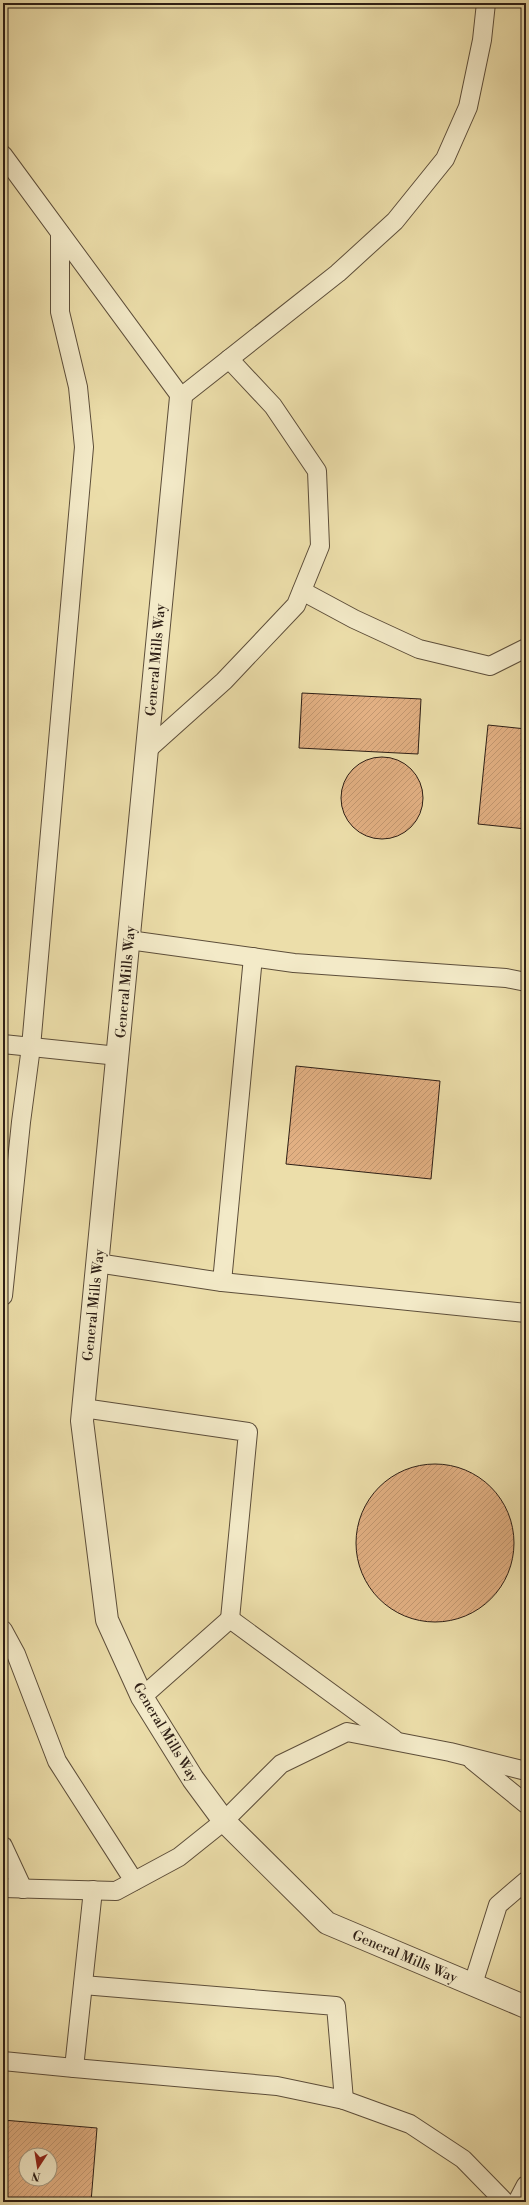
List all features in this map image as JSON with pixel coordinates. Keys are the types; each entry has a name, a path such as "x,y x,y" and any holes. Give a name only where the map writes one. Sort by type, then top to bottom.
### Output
{"street":[{"name":"General Mills Way","path":"181,397 82,1421 107,1620 142,1697 193,1779 224,1821 326,1923 526,2006"}],"lane":[{"path":"3,155 181,397 338,273 395,221 445,159 468,107 482,40 486,3"},
{"path":"3,1296 20,1129 31,1047 84,447 78,387 60,312 60,233"},
{"path":"147,750 224,681 296,605 320,546 317,471 273,406 229,359"},
{"path":"302,591 354,619 419,649 490,666 526,648"},
{"path":"129,940 294,963 506,978 526,982"},
{"path":"222,1282 253,957"},
{"path":"3,1044 118,1056"},
{"path":"97,1263 222,1282 526,1313"},
{"path":"83,1408 248,1432 230,1619 142,1697"},
{"path":"230,1619 398,1742"},
{"path":"3,1630 16,1654 57,1761 134,1881"},
{"path":"3,1888 116,1891 179,1857 224,1821 281,1764 347,1732 469,1757 526,1771"},
{"path":"469,1757 526,1804"},
{"path":"3,1846 24,1889"},
{"path":"473,1984 498,1905 526,1881"},
{"path":"74,2068 93,1890"},
{"path":"83,1985 336,2006 344,2100"},
{"path":"3,2061 277,2086 344,2100 410,2124 463,2159 505,2202"},
{"path":"517,2202 526,2185"}],"building":[{"path":"302,693 421,699 418,754 299,748"},
{"path":"488,725 526,729 526,829 478,824"},
{"path":"374,757 390,757 405,764 416,775 423,790 423,806 420,814 411,827 398,836 390,839 374,839 359,832 348,821 341,806 341,790 348,775 359,764"},
{"path":"296,1066 440,1081 431,1179 286,1164"},
{"path":"435,1464 465,1470 479,1477 491,1487 501,1499 508,1513 514,1543 508,1573 501,1587 491,1599 479,1609 465,1616 435,1622 405,1616 391,1609 379,1599 369,1587 362,1573 356,1543 362,1513 369,1499 379,1487 391,1477 405,1470"},
{"path":"3,2120 97,2128 91,2202 3,2202"},
{"path":"151,2199 190,2202 151,2202"}]}
